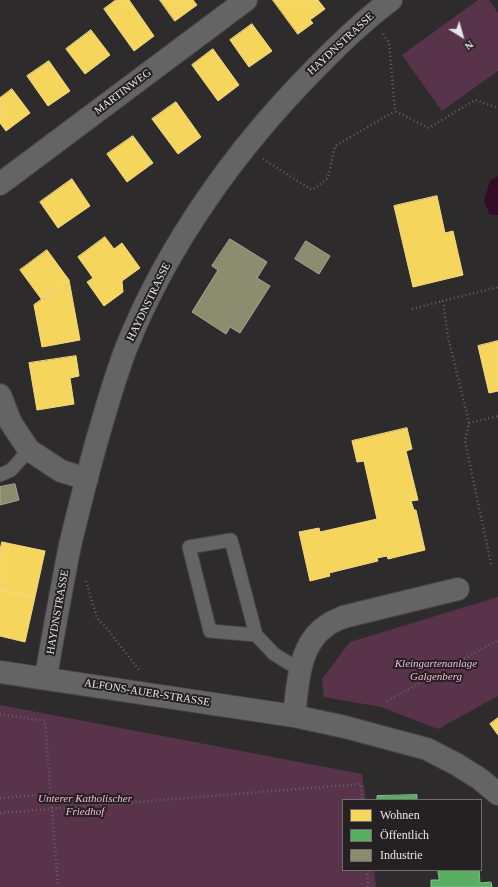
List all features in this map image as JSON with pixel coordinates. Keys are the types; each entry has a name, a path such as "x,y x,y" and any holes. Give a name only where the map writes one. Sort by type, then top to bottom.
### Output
{"street":[{"name":"MARTINWEG","path":"0,184 246,0"},
{"name":"HAYDNSTRASSE","path":"46,678 70,549 87,479 109,401 127,347 148,297 171,255 206,201 244,147 286,98 345,38 391,0"},
{"path":"0,395 11,423 29,450 61,471 87,479"},
{"path":"294,716 300,670 306,653 313,639 326,626 343,617 458,589"},
{"name":"ALFONS-AUER-STRASSE","path":"0,672 294,716 345,727 427,750 456,764 474,775 498,794"}],"lane":[{"path":"0,475 11,470 29,450"},
{"path":"256,635 210,631 189,547 231,540 256,635 274,654 300,670"}],"path":[{"path":"370,16 389,42 395,111"},
{"path":"395,111 429,128 475,100 498,108"},
{"path":"244,147 312,190 328,178 335,146 395,111"},
{"path":"412,309 498,287"},
{"path":"443,301 448,337 469,423 465,441 491,564"},
{"path":"469,423 498,416"},
{"path":"70,549 88,584 97,618 139,670 153,694"},
{"path":"387,701 498,640"},
{"path":"0,714 45,722 58,887"},
{"path":"0,813 361,784 362,799"},
{"path":"0,798 51,794"},
{"path":"366,871 368,887"}],"green space":[{"path":"478,0 489,0 498,13 498,71 442,111 402,55"},
{"name":"Kleingartenanlage Galgenberg","path":"498,597 498,696 438,729 381,707 324,697 322,679 350,642"},
{"name":"Unterer Katholischer Friedhof","path":"0,705 362,774 366,799 342,799 342,871 374,871 376,887 0,887"}],"shaded area":[{"path":"498,176 498,215 490,215 484,201 490,181"}],"building: Wohnen":[{"path":"116,0 129,0 154,36 134,51 104,9"},
{"path":"160,0 193,0 197,5 175,21"},
{"path":"273,0 318,0 325,9 310,20 313,23 298,34"},
{"path":"252,24 272,51 249,67 230,40"},
{"path":"91,30 110,55 85,74 66,49"},
{"path":"213,49 239,85 218,101 192,65"},
{"path":"49,61 70,91 48,106 27,76"},
{"path":"12,89 30,113 6,131 0,123 0,98"},
{"path":"176,102 201,137 178,154 152,119"},
{"path":"133,136 153,163 127,182 107,154"},
{"path":"72,179 90,206 58,228 40,202"},
{"path":"437,196 445,233 453,231 463,275 413,287 394,206"},
{"path":"105,237 114,249 122,243 140,268 122,281 123,292 104,306 87,282 93,278 78,257"},
{"path":"47,250 69,280 42,300 20,270"},
{"path":"69,280 80,340 42,347 34,305"},
{"path":"498,341 498,391 489,393 478,346"},
{"path":"76,356 79,376 70,378 74,404 37,410 29,363"},
{"path":"407,428 412,449 406,451 418,500 411,501 414,510 416,510 425,550 388,559 387,556 377,558 378,561 329,573 330,576 310,581 299,532 319,528 320,532 377,519 364,461 357,462 352,441"},
{"path":"2,542 45,551 35,597 0,590 0,551"},
{"path":"0,590 35,597 25,642 0,636"},
{"path":"498,718 498,735 490,724"}],"building: Öffentlich":[{"path":"417,795 417,799 377,799 377,796"},
{"path":"438,871 479,871 480,883 491,882 492,887 431,887 431,880 439,880"}],"building: Industrie":[{"path":"230,239 267,262 257,278 270,286 240,333 230,327 226,334 192,312 218,270 212,266"},
{"path":"306,241 330,256 319,274 295,259"},
{"path":"15,484 19,500 0,505 0,487"}]}
